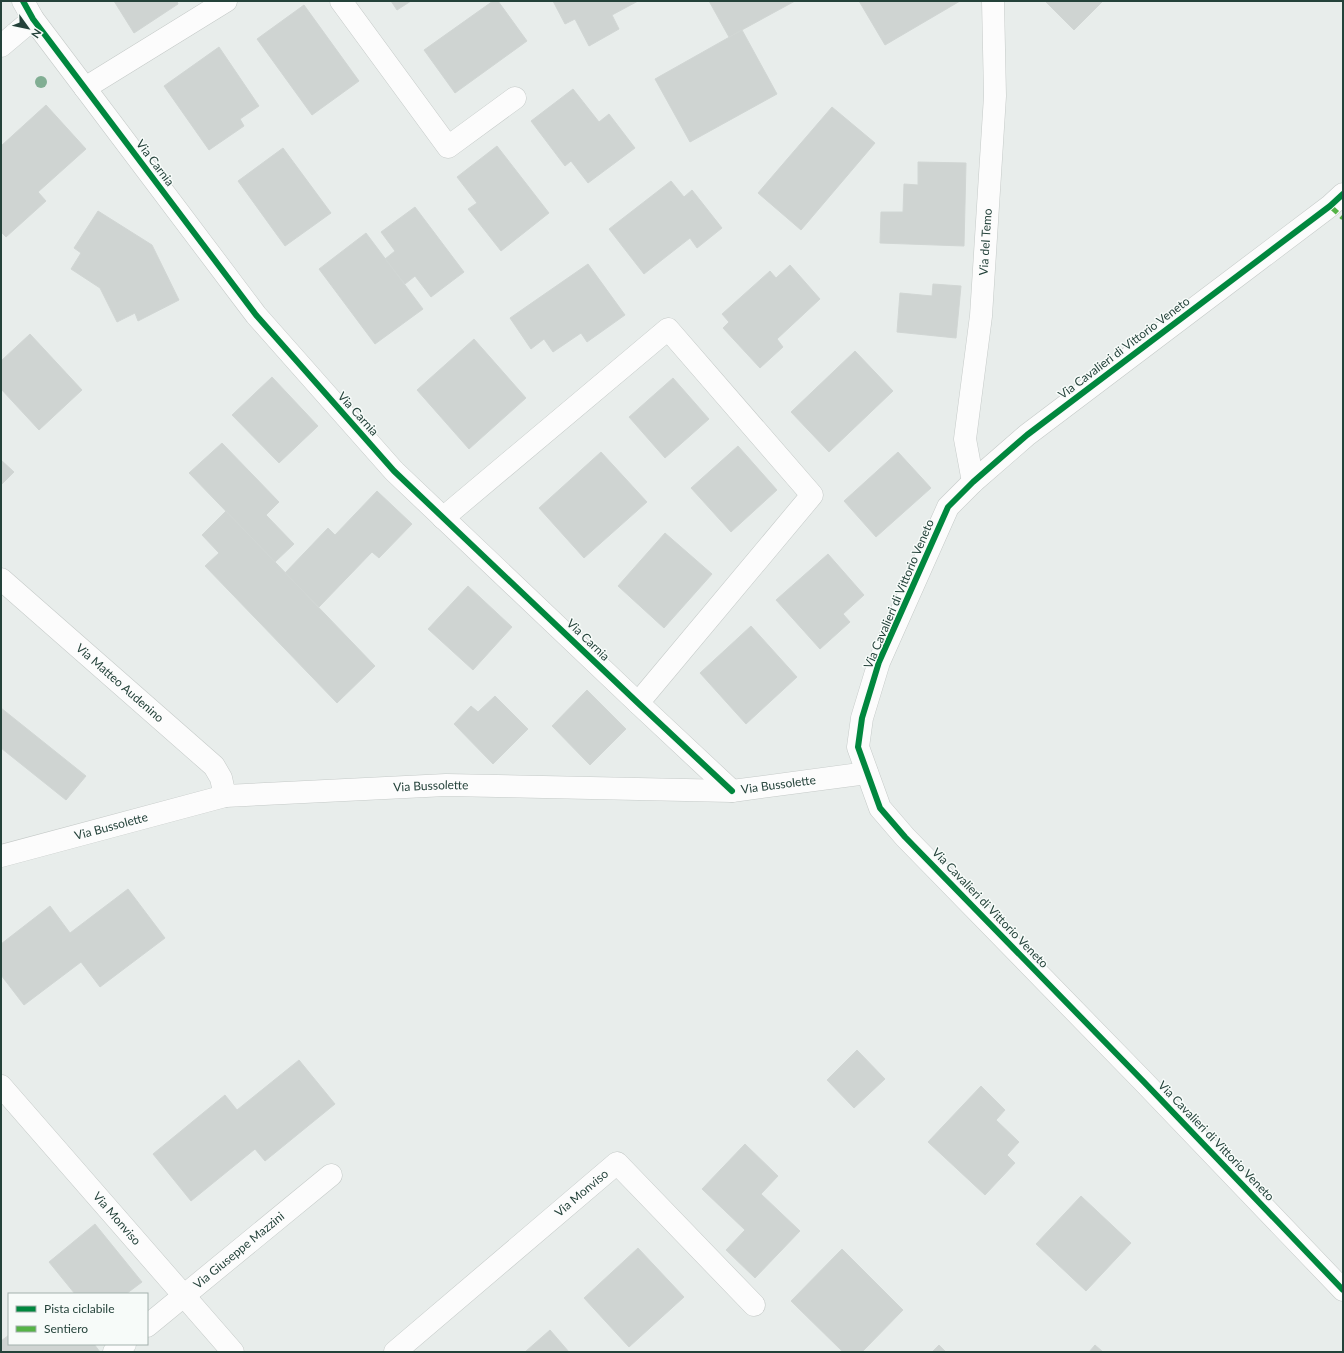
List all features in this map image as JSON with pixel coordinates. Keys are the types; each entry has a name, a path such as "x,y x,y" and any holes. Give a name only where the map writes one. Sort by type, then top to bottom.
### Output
{"street":[{"path":"85,88 226,1"},
{"path":"341,1 448,148 515,98"},
{"name":"Via del Temo","path":"972,482 965,439 981,316 995,96 993,1"},
{"path":"1,46 28,10"},
{"name":"Via Carnia","path":"28,10 256,315 394,471 732,791"},
{"name":"Via Cavalieri di Vittorio Veneto","path":"1343,194 1330,206 1027,435 972,482 948,508 879,662 862,718 858,746 880,808 905,837 1138,1075 1343,1290"},
{"path":"443,518 668,329 812,495 638,703"},
{"name":"Via Matteo Audenino","path":"1,579 214,766 221,778 225,796"},
{"name":"Via Bussolette","path":"3,853 225,796 446,785 732,791 867,773"},
{"name":"Via Monviso","path":"1,1086 233,1352"},
{"name":"Via Monviso","path":"395,1352 617,1163 754,1305"},
{"name":"Via Giuseppe Mazzini","path":"148,1325 331,1174"},
{"path":"114,1352 124,1345"}],"building":[{"path":"114,1 177,1 178,4 134,33"},
{"path":"391,1 411,1 397,10"},
{"path":"493,1 498,1 527,41 455,93 424,50"},
{"path":"553,1 638,1 612,15 619,29 589,46 575,19 565,24"},
{"path":"709,1 795,1 729,37"},
{"path":"859,1 960,1 885,45"},
{"path":"1045,1 1103,1 1074,30"},
{"path":"304,5 359,81 312,115 257,39"},
{"path":"742,30 777,94 690,142 655,79"},
{"path":"219,47 259,106 240,119 244,126 209,150 164,86"},
{"path":"573,89 599,122 609,114 635,148 588,183 571,161 565,166 531,121"},
{"path":"46,105 86,149 38,192 46,201 6,237 1,232 1,146"},
{"path":"832,107 875,143 801,230 758,193"},
{"path":"497,146 549,213 501,251 468,209 477,203 457,177"},
{"path":"283,148 331,213 285,246 238,181"},
{"path":"918,162 966,163 964,246 880,243 881,212 903,212 904,184 918,185"},
{"path":"671,181 684,197 692,190 722,228 697,248 690,238 644,274 609,229"},
{"path":"415,207 464,272 431,297 415,276 405,284 385,259 395,251 381,232"},
{"path":"98,211 152,245 179,300 138,321 135,313 117,322 100,288 71,269 81,253 74,248"},
{"path":"366,233 423,309 375,344 319,269"},
{"path":"588,264 625,315 587,342 581,333 553,352 544,339 531,349 510,318"},
{"path":"790,265 820,299 777,339 783,347 760,368 723,328 729,322 722,314 770,271 776,278"},
{"path":"933,284 961,286 956,338 897,332 900,293 932,296"},
{"path":"30,334 82,390 39,430 1,389 1,361"},
{"path":"474,339 526,398 469,449 417,390"},
{"path":"855,351 893,391 829,452 791,412"},
{"path":"272,377 318,426 279,463 232,415"},
{"path":"673,378 709,419 665,458 629,417"},
{"path":"222,443 279,502 266,515 294,544 275,562 189,473"},
{"path":"738,446 777,490 731,532 691,488"},
{"path":"601,452 647,502 584,558 539,508"},
{"path":"898,452 931,488 876,537 844,501"},
{"path":"1,460 14,472 1,485"},
{"path":"377,491 412,524 379,558 372,552 319,607 285,573 328,528 335,535"},
{"path":"226,511 375,666 337,703 205,566 219,553 202,535"},
{"path":"665,533 712,574 664,628 618,586"},
{"path":"828,554 864,595 843,614 850,622 820,649 776,600"},
{"path":"468,586 512,627 473,670 428,629"},
{"path":"751,626 797,677 746,724 700,673"},
{"path":"587,690 626,729 590,765 552,726"},
{"path":"495,696 528,729 493,764 454,724 471,706 478,712"},
{"path":"1,708 86,776 66,800 1,748"},
{"path":"128,889 165,938 100,987 81,962 24,1005 1,975 1,944 50,906 70,933"},
{"path":"857,1050 885,1079 854,1108 827,1080"},
{"path":"299,1060 335,1104 265,1161 255,1149 191,1201 153,1154 225,1095 237,1110"},
{"path":"981,1086 1005,1110 996,1120 1019,1142 1007,1155 1015,1163 985,1195 928,1142"},
{"path":"745,1144 778,1176 761,1194 800,1231 755,1278 726,1250 745,1230 702,1189"},
{"path":"1081,1196 1131,1243 1086,1291 1036,1244"},
{"path":"95,1224 142,1282 127,1293 74,1293 49,1262"},
{"path":"638,1248 684,1297 629,1347 584,1298"},
{"path":"842,1249 903,1310 862,1352 843,1352 791,1301"},
{"path":"550,1330 569,1352 525,1352"},
{"path":"8,1336 8,1345 95,1345 100,1352 4,1352 1,1348 1,1341"},
{"path":"939,1345 946,1352 932,1352"},
{"path":"1095,1345 1103,1352 1089,1352"}],"marked path":[{"path":"1330,206 1343,218"}],"cycle path":[{"path":"23,1 33,19 256,315 394,471 732,791"},
{"path":"1343,194 1330,206 1027,435 973,482 948,507 879,662 862,718 858,747 880,808 905,837 1143,1081 1343,1290"}]}
